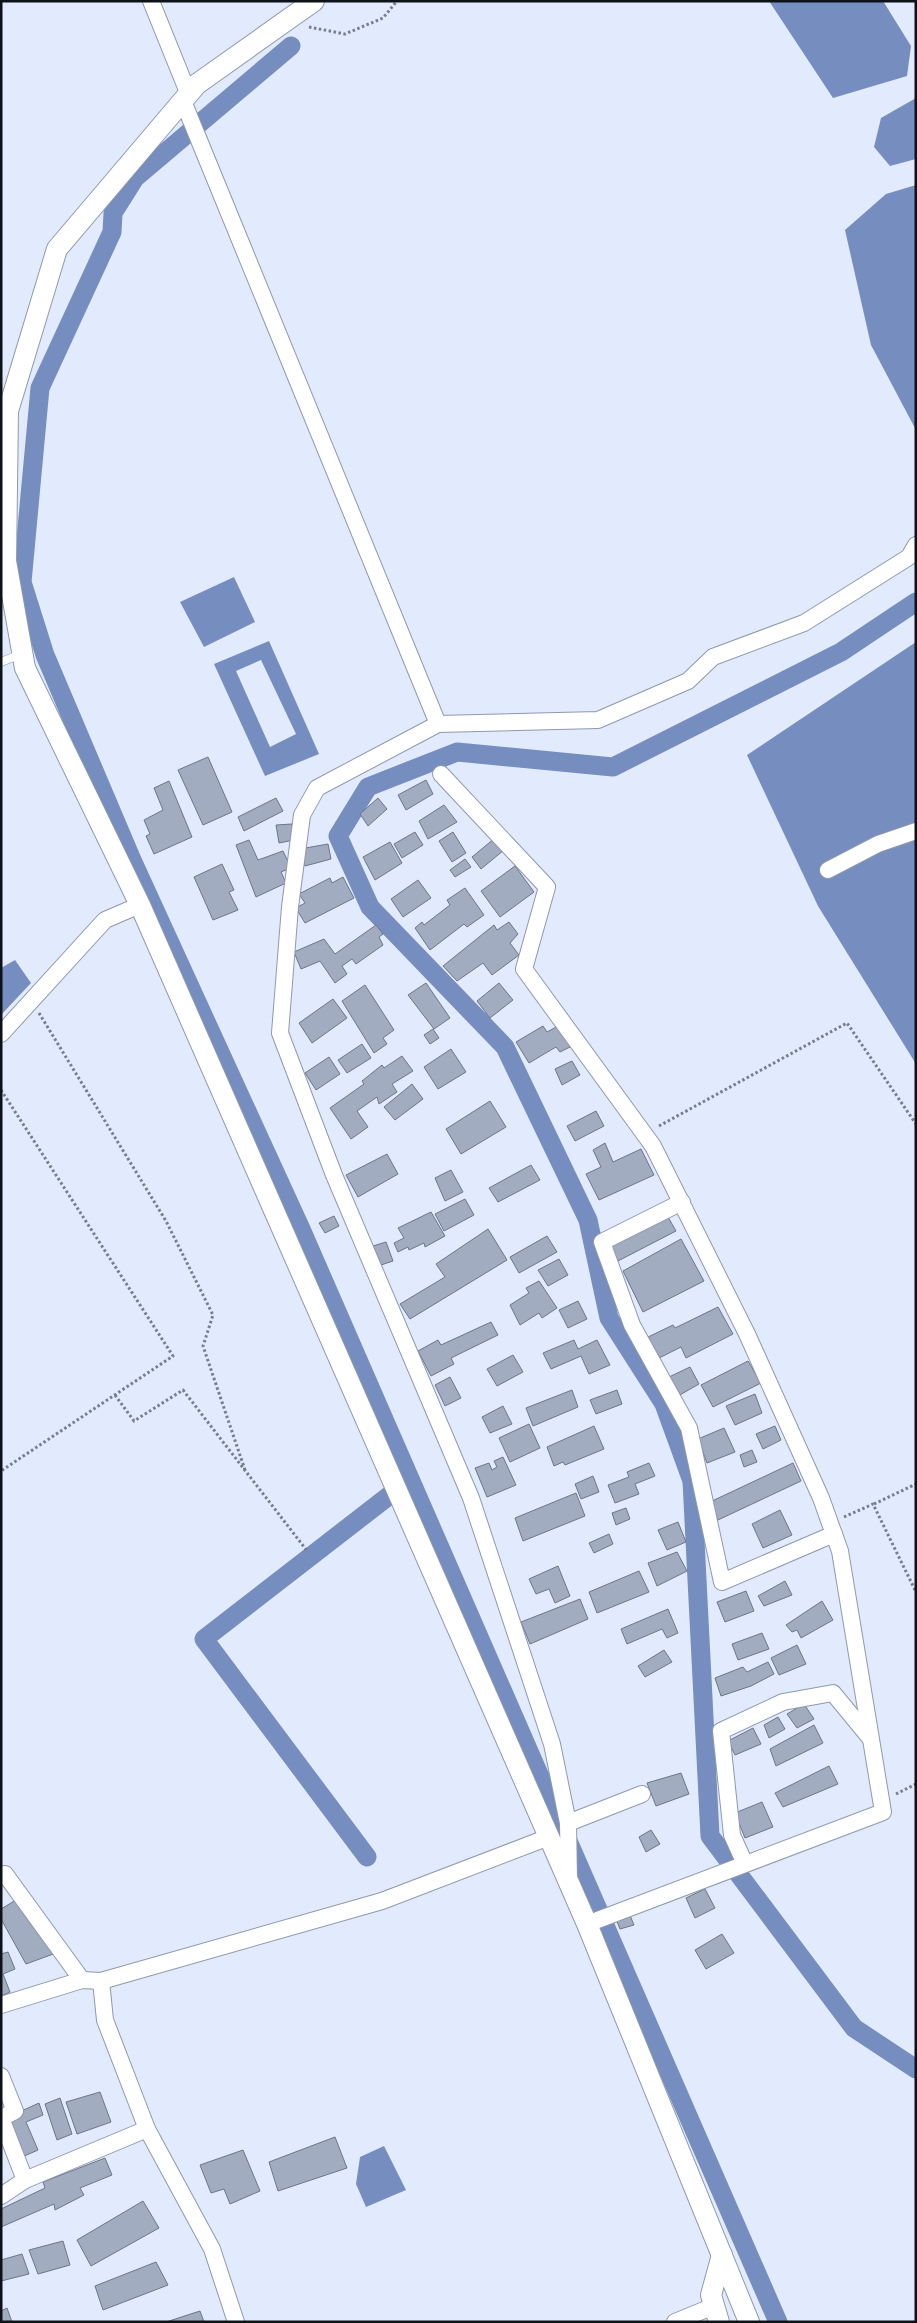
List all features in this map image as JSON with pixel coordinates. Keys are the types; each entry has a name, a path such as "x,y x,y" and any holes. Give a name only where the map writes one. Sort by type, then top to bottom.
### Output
{"street":[{"path":"150,1 186,98 438,724"},
{"path":"314,1 198,84 56,249 8,411 4,440 6,561 25,668 140,905 587,1924 749,2322"},
{"path":"569,1885 568,1823 552,1744 471,1498 334,1175 280,1033 290,907 302,815 317,788 438,724 598,720 688,681 713,656 804,623 909,557 916,545"},
{"path":"441,774 547,887 524,969 653,1146 748,1334 821,1498 840,1551 884,1812 587,1924"},
{"path":"828,870 878,844 916,831"},
{"path":"1,1034 105,920 140,905"},
{"path":"682,1202 602,1242 632,1325 689,1428 722,1582 832,1529"},
{"path":"746,1864 732,1835 721,1731 783,1702 833,1693 872,1740"},
{"path":"568,1823 642,1794"},
{"path":"1,2005 82,1980 101,1981 382,1901 549,1838"},
{"path":"1,1876 5,1874 82,1980"},
{"path":"101,1981 104,2020 146,2129 212,2249 236,2322"},
{"path":"1,2076 15,2111 1,2118 26,2180"},
{"path":"1,2196 26,2180 146,2129"},
{"path":"675,2322 716,2314 710,2295 722,2255"}],"lane":[{"path":"1,662 23,653"}],"path":[{"path":"295,15 303,26 344,34 383,18 397,1"},
{"path":"32,1001 166,1221 213,1315 203,1346 245,1470"},
{"path":"645,1134 847,1023 916,1124"},
{"path":"1,1090 173,1356 1,1471"},
{"path":"115,1395 134,1421 184,1390 308,1552"},
{"path":"832,1529 873,1504 916,1484"},
{"path":"873,1504 916,1592"},
{"path":"882,1802 916,1784"}],"water":[{"path":"769,1 883,1 911,46 907,76 833,98"},
{"path":"916,98 916,159 890,166 874,147 881,118"},
{"path":"916,185 916,430 871,345 845,230 886,194"},
{"path":"234,577 255,622 204,647 180,602"},
{"path":"269,641 319,754 265,776 214,664","holes":["261,660 296,734 270,747 236,671"]},
{"path":"916,642 916,1064 818,906 747,755"},
{"path":"15,960 31,983 1,1015 1,968"},
{"path":"384,2146 406,2190 366,2207 356,2184 360,2157"}],"building":[{"path":"208,757 232,812 203,825 178,770"},
{"path":"426,780 433,794 406,810 398,795"},
{"path":"169,781 192,837 154,854 146,836 150,834 144,820 163,810 154,788"},
{"path":"276,798 283,811 244,831 238,817"},
{"path":"378,798 387,809 368,826 360,814"},
{"path":"444,805 457,822 428,839 419,821"},
{"path":"292,824 294,840 279,843 276,825"},
{"path":"415,832 423,845 402,858 394,844"},
{"path":"453,832 466,853 452,862 439,841"},
{"path":"495,838 504,850 481,869 472,857"},
{"path":"249,840 258,860 283,851 291,868 281,872 286,883 256,897 236,845"},
{"path":"390,842 402,863 375,880 363,857"},
{"path":"328,844 331,859 305,866 300,849"},
{"path":"465,859 471,867 455,877 450,870"},
{"path":"222,864 234,890 229,892 238,910 213,920 194,877"},
{"path":"515,866 534,892 500,917 481,891"},
{"path":"343,877 354,898 305,923 296,908 305,903 299,894 330,878 332,883"},
{"path":"418,880 431,898 403,917 391,899"},
{"path":"465,888 484,915 467,927 464,924 430,950 415,928 422,922 424,925 450,905 447,900"},
{"path":"509,922 518,934 510,943 519,955 492,975 483,963 457,981 443,966 494,925 497,930"},
{"path":"376,925 383,934 379,937 383,945 356,964 352,959 342,966 347,974 335,983 320,961 301,969 294,952 324,939 335,954"},
{"path":"426,983 450,1018 434,1029 408,995"},
{"path":"499,983 513,1000 490,1018 477,1001"},
{"path":"365,985 394,1030 383,1038 387,1044 374,1053 342,1001"},
{"path":"333,999 347,1018 312,1043 299,1023"},
{"path":"560,1025 572,1046 560,1052 556,1047 529,1063 516,1042 543,1026 547,1032"},
{"path":"433,1029 439,1038 430,1044 424,1035"},
{"path":"362,1044 371,1058 347,1073 338,1060"},
{"path":"451,1049 466,1072 438,1089 424,1067"},
{"path":"402,1056 413,1071 392,1084 397,1092 379,1104 377,1097 357,1111 368,1127 351,1139 330,1108 364,1084 362,1081 382,1065 384,1068"},
{"path":"329,1057 340,1074 316,1090 305,1073"},
{"path":"572,1061 580,1075 562,1085 555,1069"},
{"path":"412,1084 423,1099 395,1120 384,1107"},
{"path":"490,1101 506,1127 461,1154 446,1129"},
{"path":"596,1111 604,1126 575,1141 567,1126"},
{"path":"605,1143 613,1162 641,1149 654,1175 599,1200 586,1174 601,1167 593,1150"},
{"path":"387,1154 398,1174 358,1197 346,1175"},
{"path":"531,1165 540,1180 498,1202 489,1188"},
{"path":"451,1170 463,1192 445,1201 435,1178"},
{"path":"465,1199 474,1215 444,1231 435,1214"},
{"path":"431,1212 445,1236 425,1247 424,1243 409,1250 408,1247 398,1252 394,1243 404,1238 398,1228"},
{"path":"334,1216 339,1226 325,1233 319,1223"},
{"path":"668,1217 676,1231 616,1262 608,1247"},
{"path":"488,1229 507,1260 410,1319 400,1304 445,1277 436,1264"},
{"path":"547,1236 557,1252 519,1273 510,1257"},
{"path":"681,1239 704,1281 643,1312 623,1271"},
{"path":"386,1242 393,1261 381,1265 373,1246"},
{"path":"559,1259 568,1275 548,1286 538,1270"},
{"path":"539,1281 557,1308 542,1318 539,1313 520,1325 510,1305 529,1293 526,1288"},
{"path":"578,1301 587,1319 568,1328 559,1310"},
{"path":"718,1307 733,1334 686,1358 681,1347 655,1360 644,1339 673,1325 675,1328"},
{"path":"491,1322 498,1335 451,1358 454,1364 431,1376 418,1351 438,1340 441,1345"},
{"path":"574,1340 578,1349 597,1340 610,1365 589,1374 581,1356 551,1369 543,1353"},
{"path":"513,1355 523,1372 497,1386 487,1369"},
{"path":"748,1361 761,1383 713,1407 701,1385"},
{"path":"690,1367 699,1384 678,1396 667,1378"},
{"path":"450,1377 461,1398 445,1406 435,1385"},
{"path":"572,1390 578,1407 533,1426 526,1408"},
{"path":"617,1390 622,1404 596,1414 590,1400"},
{"path":"755,1394 762,1413 735,1425 726,1406"},
{"path":"503,1406 512,1424 490,1433 482,1417"},
{"path":"529,1424 540,1448 510,1462 499,1438"},
{"path":"594,1426 604,1449 565,1465 563,1462 554,1466 547,1447"},
{"path":"775,1426 781,1440 763,1449 756,1434"},
{"path":"724,1428 735,1452 707,1463 698,1439"},
{"path":"752,1450 757,1462 744,1467 740,1455"},
{"path":"503,1457 516,1485 487,1497 475,1468 489,1463 492,1470 497,1467 494,1461"},
{"path":"649,1463 655,1476 635,1484 639,1494 615,1503 608,1485 629,1477 627,1472"},
{"path":"793,1463 801,1481 718,1520 710,1502"},
{"path":"593,1476 599,1492 581,1499 575,1484"},
{"path":"576,1493 585,1516 523,1541 515,1518"},
{"path":"626,1508 630,1519 616,1525 612,1513"},
{"path":"780,1510 792,1535 763,1548 752,1524"},
{"path":"678,1522 686,1542 667,1550 658,1530"},
{"path":"609,1534 613,1544 594,1553 589,1543"},
{"path":"677,1552 687,1571 657,1586 648,1563"},
{"path":"558,1566 570,1596 555,1603 549,1589 536,1594 529,1579"},
{"path":"639,1571 649,1592 597,1613 589,1592"},
{"path":"785,1581 792,1595 764,1606 758,1596"},
{"path":"746,1591 754,1611 725,1622 717,1602"},
{"path":"580,1599 588,1619 530,1644 521,1622"},
{"path":"822,1601 833,1620 801,1638 797,1630 792,1632 786,1625"},
{"path":"668,1609 678,1633 667,1638 662,1629 627,1644 621,1629"},
{"path":"762,1633 769,1649 738,1660 732,1644"},
{"path":"797,1645 806,1664 779,1675 771,1658"},
{"path":"664,1650 672,1662 645,1677 638,1666"},
{"path":"768,1662 774,1674 751,1686 721,1696 715,1678 743,1667 747,1672"},
{"path":"804,1704 814,1719 797,1728 787,1714"},
{"path":"778,1717 785,1729 769,1738 764,1725"},
{"path":"814,1725 823,1743 776,1766 770,1749"},
{"path":"753,1728 761,1744 735,1755 728,1741"},
{"path":"829,1766 838,1784 783,1807 775,1793"},
{"path":"681,1773 689,1794 656,1806 647,1783"},
{"path":"762,1802 773,1827 745,1838 735,1813"},
{"path":"651,1830 660,1844 646,1852 639,1837"},
{"path":"705,1889 715,1908 695,1918 686,1898"},
{"path":"16,1900 56,1953 26,1964 1,1919 1,1909"},
{"path":"629,1913 634,1925 620,1929 616,1919"},
{"path":"722,1934 734,1953 706,1969 695,1950"},
{"path":"8,1952 15,1969 3,1974 10,1992 1,1996 1,1954"},
{"path":"100,2092 111,2122 77,2134 66,2102"},
{"path":"60,2098 72,2134 57,2140 45,2104"},
{"path":"39,2103 43,2115 26,2122 38,2150 22,2157 6,2118"},
{"path":"335,2137 347,2168 278,2191 269,2162"},
{"path":"243,2150 260,2191 230,2204 224,2189 211,2193 200,2165"},
{"path":"105,2158 112,2175 80,2188 84,2195 55,2210 54,2204 1,2227 1,2209 45,2188 43,2182"},
{"path":"143,2201 159,2228 91,2266 77,2240"},
{"path":"63,2241 70,2265 38,2274 29,2250"},
{"path":"22,2254 29,2274 1,2281 1,2260"},
{"path":"156,2262 168,2285 103,2310 95,2286"},
{"path":"7,2308 12,2322 1,2322 1,2311"},
{"path":"200,2311 204,2322 166,2322"}],"waterway":[{"path":"291,46 135,178 113,213 112,232 40,388 22,582 45,655 132,860 301,1229 778,2322"},
{"path":"916,602 841,652 613,767 457,752 368,787 338,836 370,907 505,1047 588,1220 609,1318 664,1404 692,1481 710,1836 854,2028 916,2069"},
{"path":"367,1857 204,1639 408,1481"}]}
